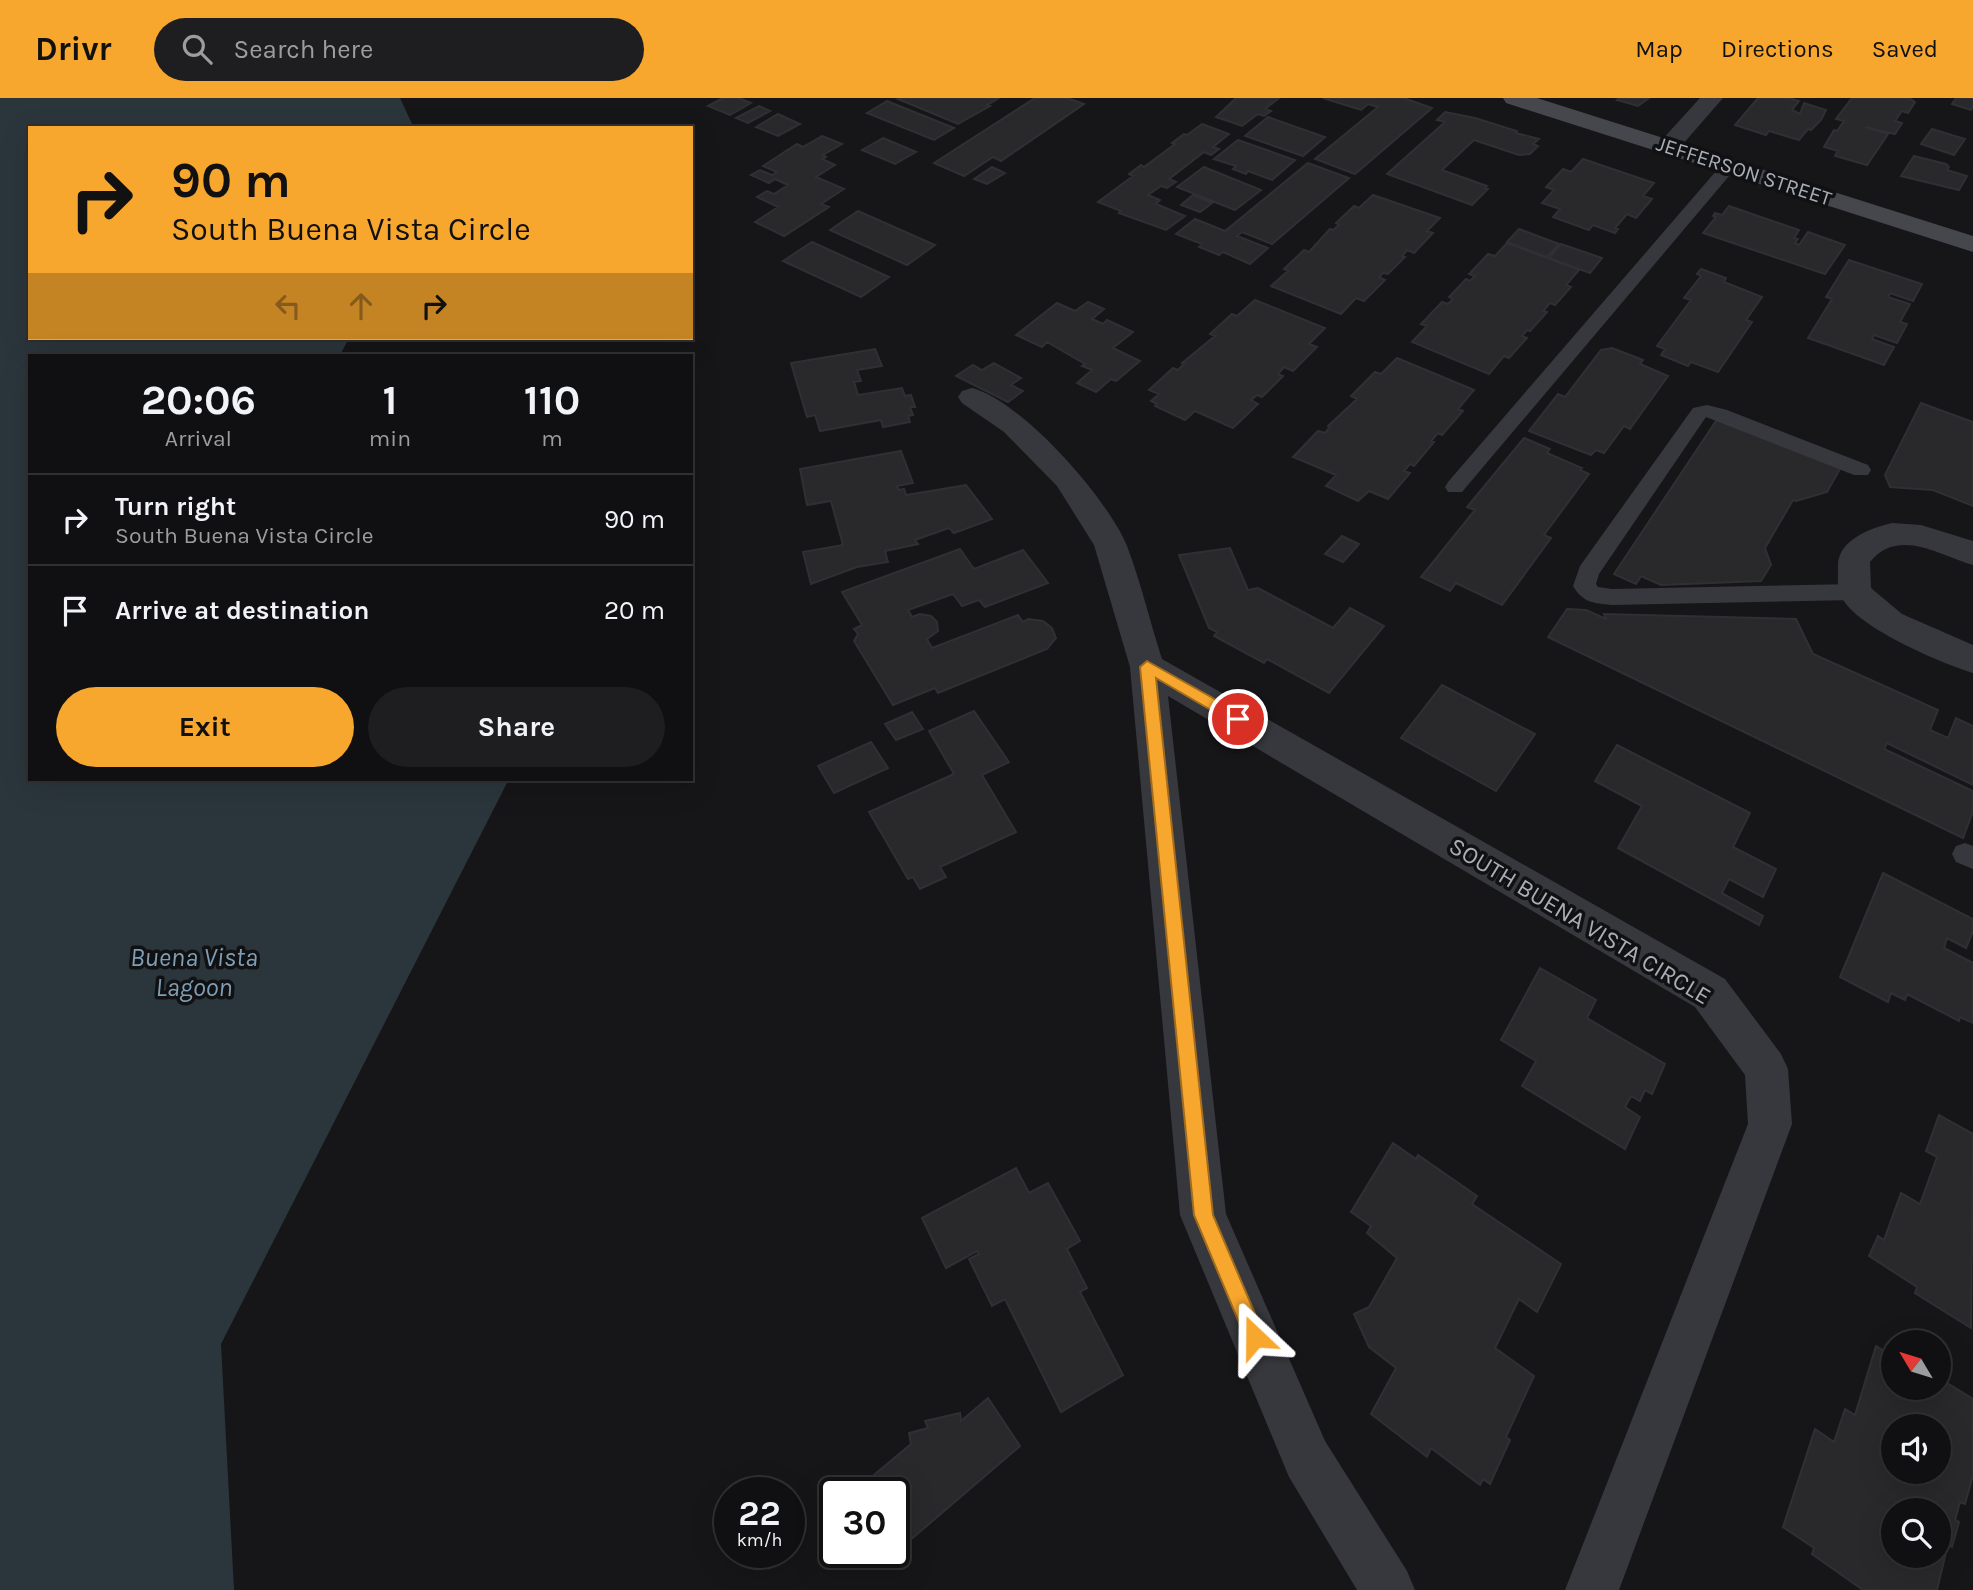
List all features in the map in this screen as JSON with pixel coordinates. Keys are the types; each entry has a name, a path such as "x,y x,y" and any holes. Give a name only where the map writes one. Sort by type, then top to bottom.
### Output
{"main road":[{"name":"JEFFERSON STREET","path":"1514,98 1973,244"}],"street":[{"path":"1668,147 1712,98"},
{"path":"972,397 1014,425 1068,479 1110,544 1147,667 1203,1215 1307,1459 1388,1590"},
{"path":"1973,554 1920,534 1887,535 1870,542 1854,560 1855,592 1890,623 1973,660"},
{"name":"SOUTH BUENA VISTA CIRCLE","path":"1147,667 1710,993 1766,1069 1770,1124 1592,1590"}],"lane":[{"path":"1455,487 1728,166"},
{"path":"1855,592 1612,597 1592,594 1584,586 1588,572 1700,412 1720,414 1861,470"}],"water":[{"name":"Buena Vista Lagoon","path":"0,98 400,98 413,126 28,126 28,340 348,340 341,354 28,354 28,781 508,781 221,1344 234,1590 0,1590"}],"building":[{"path":"723,98 739,98 751,103 730,115 708,106"},
{"path":"999,98 958,124 898,99"},
{"path":"1035,98 1067,98 1084,104 1001,161 993,157 964,176 934,163"},
{"path":"1236,98 1279,98 1265,109 1271,111 1264,116 1258,114 1242,126 1216,117"},
{"path":"1323,98 1404,98 1432,108 1355,174 1315,159 1378,107 1368,104 1361,110"},
{"path":"1649,98 1638,106 1617,100"},
{"path":"1758,98 1789,98 1799,101 1792,110 1800,114 1804,103 1826,110 1821,120 1799,140 1769,131 1766,135 1735,125"},
{"path":"1852,98 1909,98 1915,102 1908,113 1902,111 1895,121 1902,123 1895,134 1865,127 1888,134 1867,165 1835,156 1838,151 1824,147 1834,130 1837,131 1844,121 1836,119"},
{"path":"1956,98 1973,98 1971,110 1952,104"},
{"path":"887,101 954,128 934,140 867,113"},
{"path":"759,106 770,111 748,123 736,118"},
{"path":"1445,112 1475,118 1539,139 1533,144 1538,146 1530,154 1519,155 1474,140 1442,170 1487,186 1485,188 1488,189 1472,205 1387,174 1445,122 1437,120"},
{"path":"778,114 800,124 778,136 756,127"},
{"path":"1268,117 1325,137 1303,156 1245,136"},
{"path":"1202,124 1229,134 1213,147 1219,149 1211,155 1204,152 1169,179 1176,182 1167,188 1161,186 1148,195 1160,200 1156,204 1185,216 1166,230 1119,213 1121,211 1098,202 1133,176 1129,174 1141,165 1144,167 1184,134 1187,135"},
{"path":"1932,129 1965,139 1954,155 1921,144"},
{"path":"822,136 842,144 823,155 826,157 822,159 835,165 816,177 844,189 821,204 829,207 784,236 755,222 778,207 757,197 767,191 774,194 788,185 775,179 769,183 751,175 760,170 772,175 777,172 763,166 797,144 803,147"},
{"path":"883,138 916,152 895,164 862,150"},
{"path":"1238,140 1295,160 1272,180 1248,171 1246,174 1233,169 1236,166 1214,159"},
{"path":"1914,156 1946,164 1949,167 1947,170 1967,176 1959,190 1901,176"},
{"path":"1583,159 1654,183 1643,196 1652,199 1636,218 1627,214 1615,228 1618,229 1615,233 1593,225 1589,230 1553,217 1560,209 1542,203 1554,190 1546,187 1563,169 1571,172"},
{"path":"1308,163 1349,178 1272,244 1242,232 1237,236 1268,248 1250,264 1223,252 1219,255 1199,247 1202,244 1176,234 1195,219 1225,231"},
{"path":"992,167 1005,173 987,184 974,179"},
{"path":"1204,167 1261,190 1235,210 1177,187"},
{"path":"1193,195 1212,203 1200,212 1181,205"},
{"path":"1373,195 1440,218 1427,231 1433,233 1414,253 1407,250 1402,256 1405,257 1388,274 1383,273 1379,277 1385,280 1364,301 1356,298 1341,314 1271,286 1288,271 1284,269 1304,250 1309,252 1330,229 1333,230 1339,225 1336,223 1354,206 1359,208"},
{"path":"1729,206 1799,230 1794,238 1798,239 1795,243 1799,245 1808,232 1845,245 1825,274 1703,233 1716,217 1713,216 1715,213 1722,215"},
{"path":"858,211 935,245 907,265 830,230"},
{"path":"1519,229 1559,244 1547,257 1507,242"},
{"path":"812,242 889,277 861,297 783,261"},
{"path":"1507,243 1579,270 1566,285 1571,287 1555,305 1550,303 1543,311 1547,312 1522,336 1527,338 1509,358 1504,356 1489,374 1412,342 1427,326 1421,324 1442,302 1448,304 1453,299 1449,297 1466,279 1470,281 1475,276 1469,274 1488,254 1495,256"},
{"path":"1561,244 1602,258 1590,273 1549,258"},
{"path":"1849,260 1922,284 1913,301 1890,293 1888,297 1910,304 1900,322 1907,324 1897,343 1874,335 1872,339 1894,347 1884,365 1808,338 1832,299 1826,297"},
{"path":"1701,269 1726,278 1724,282 1762,297 1746,320 1752,322 1718,372 1691,362 1688,366 1661,355 1665,349 1657,346 1691,300 1684,298 1701,276 1697,274"},
{"path":"1255,300 1325,328 1309,344 1317,347 1293,371 1284,367 1278,374 1283,376 1262,397 1257,395 1251,400 1258,404 1233,428 1195,411 1185,420 1155,406 1157,404 1151,401 1159,394 1149,390 1173,368 1178,370 1184,364 1182,363 1215,336 1210,334 1232,314 1237,316"},
{"path":"1088,302 1104,309 1092,319 1103,324 1107,320 1133,332 1113,348 1140,361 1116,381 1111,379 1096,392 1077,383 1092,370 1082,366 1085,364 1047,342 1042,347 1016,335 1057,303 1075,311"},
{"path":"1612,348 1643,360 1640,364 1668,376 1630,429 1624,426 1604,453 1596,450 1591,455 1529,431 1558,394 1565,397 1601,350"},
{"path":"875,349 882,366 857,370 861,381 854,382 858,395 902,388 905,396 911,395 915,407 910,407 913,415 908,416 910,422 883,427 881,420 820,431 815,415 807,417 791,363"},
{"path":"1397,358 1474,390 1458,409 1463,411 1442,435 1438,433 1414,466 1410,464 1404,471 1410,473 1388,499 1369,491 1358,501 1326,486 1336,475 1293,457 1318,431 1325,433 1330,427 1328,426 1357,399 1351,396 1375,372 1381,374"},
{"path":"994,363 1021,378 1011,385 1023,391 1008,402 956,376 973,365 982,370"},
{"path":"1921,403 1973,422 1973,506 1933,490 1890,487 1885,475"},
{"path":"1718,418 1841,467 1827,492 1793,500 1765,548 1771,565 1761,581 1661,585 1641,576 1636,584 1614,574"},
{"path":"1524,438 1550,449 1547,453 1582,468 1580,470 1589,474 1544,535 1551,538 1502,605 1456,583 1450,591 1421,577 1475,510 1467,507"},
{"path":"901,451 913,483 897,486 899,490 904,489 906,495 966,485 992,519 954,533 949,528 915,540 918,544 885,551 888,562 857,567 811,584 803,552 843,545 831,501 807,505 800,469"},
{"path":"1342,536 1359,544 1343,562 1325,554"},
{"path":"1230,548 1248,590 1258,588 1333,628 1350,608 1384,626 1329,693 1267,659 1264,663 1214,636 1217,632 1209,628 1179,555"},
{"path":"960,549 974,569 1023,550 1048,583 985,607 979,600 962,606 953,594 908,610 912,617 920,614 931,616 937,622 938,631 927,639 932,648 1018,615 1023,622 1028,619 1043,621 1052,628 1056,638 1047,649 938,693 935,688 893,705 854,641 858,634 854,629 862,625 842,592"},
{"path":"1567,609 1586,610 1606,619 1604,614 1796,619 1813,654 1938,710 1930,730 1948,738 1956,718 1973,726 1973,785 1887,743 1884,749 1973,791 1973,811 1963,838 1548,637"},
{"path":"1442,685 1535,734 1496,791 1401,738"},
{"path":"974,711 1009,762 982,775 1016,832 940,867 946,877 920,889 913,877 908,879 869,812 954,774 929,731"},
{"path":"912,712 923,729 896,740 885,724"},
{"path":"871,742 888,768 834,793 818,766"},
{"path":"1617,745 1750,813 1733,847 1776,869 1763,897 1729,879 1722,893 1763,916 1759,925 1618,848 1642,806 1595,781"},
{"path":"1883,873 1973,919 1973,931 1966,948 1947,938 1944,948 1973,963 1973,1023 1960,1017 1959,1021 1907,994 1905,1000 1891,993 1888,1002 1840,977"},
{"path":"1540,968 1596,1000 1587,1018 1665,1064 1652,1094 1645,1090 1640,1101 1631,1096 1625,1107 1640,1117 1625,1149 1522,1086 1536,1061 1501,1040"},
{"path":"1939,1115 1973,1134 1971,1328 1915,1293 1917,1287 1869,1256 1878,1236 1884,1240 1901,1193 1920,1204 1937,1157 1926,1151"},
{"path":"1393,1143 1416,1159 1418,1155 1477,1196 1472,1204 1561,1264 1537,1312 1519,1299 1495,1348 1534,1376 1506,1437 1510,1440 1490,1484 1483,1479 1480,1485 1431,1448 1427,1457 1371,1414 1396,1368 1369,1347 1354,1314 1369,1307 1397,1258 1367,1233 1371,1226 1351,1212"},
{"path":"1016,1168 1029,1193 1048,1183 1080,1241 1067,1249 1087,1288 1080,1292 1123,1375 1061,1412 1005,1299 992,1306 969,1259 979,1254 977,1251 946,1268 922,1218"},
{"path":"1876,1346 1881,1349 1881,1400 1951,1400 1951,1385 1973,1399 1973,1475 1965,1504 1960,1502 1955,1520 1959,1522 1952,1547 1951,1498 1881,1498 1881,1568 1942,1568 1937,1590 1863,1590 1812,1554 1814,1548 1783,1527 1815,1429 1834,1442 1845,1409 1855,1415"},
{"path":"988,1398 1020,1446 910,1540 910,1477 871,1477 911,1444 909,1433 928,1428 925,1421 960,1413 961,1421"}],"route":[{"path":"1238,719 1147,667 1203,1215 1255,1337"}]}
